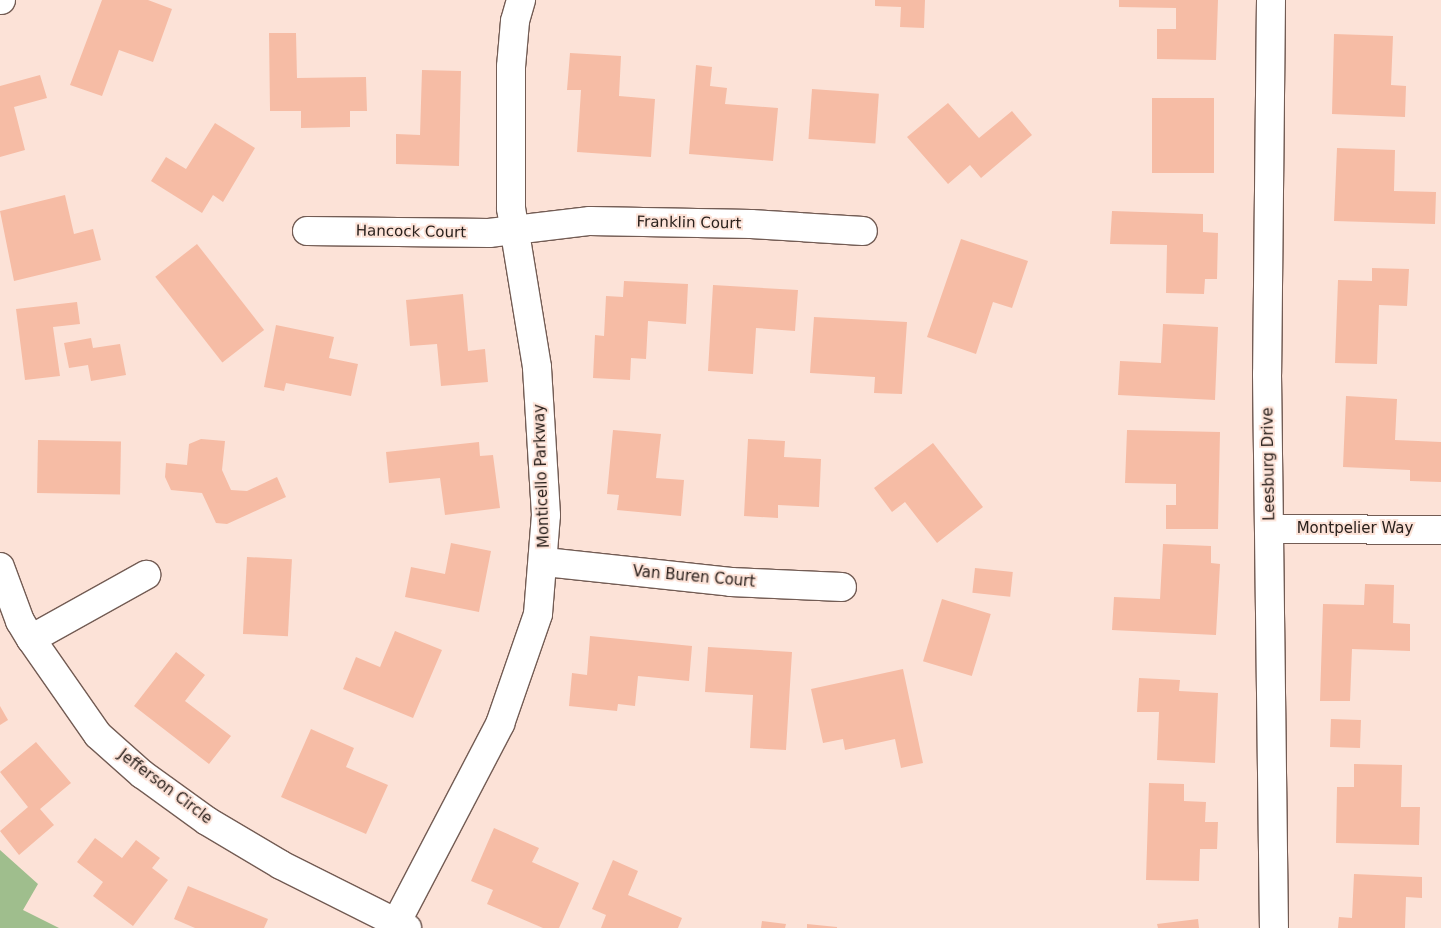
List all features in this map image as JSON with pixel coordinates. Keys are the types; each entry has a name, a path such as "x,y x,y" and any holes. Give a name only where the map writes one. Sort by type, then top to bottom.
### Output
{"street":[{"name":"Monticello Parkway","path":"401,925 500,724 538,614 545,562 546,515 537,367 512,208 511,67 515,21 522,0"},
{"name":"Leesburg Drive","path":"1271,0 1268,364 1274,928"},
{"name":"Franklin Court","path":"515,230 590,221 751,224 864,231"},
{"name":"Hancock Court","path":"307,232 489,233 515,230"},
{"name":"Montpelier Way","path":"1270,529 1441,530"},
{"name":"Van Buren Court","path":"545,562 731,582 842,587"},
{"name":"Jefferson Circle","path":"0,567 20,621 30,639 98,735 142,774 208,821 281,865 401,925"},
{"path":"30,639 146,575"}],"green space":[{"path":"0,850 38,884 23,910 59,928 0,928"}],"building":[{"path":"102,0 148,0 172,9 153,62 119,50 102,96 70,85"},
{"path":"875,0 925,0 924,28 900,27 901,7 875,6"},
{"path":"1119,0 1218,0 1216,60 1157,59 1157,29 1176,29 1176,8 1119,7"},
{"path":"269,33 296,33 297,78 366,77 367,111 350,111 350,127 301,128 301,111 270,111"},
{"path":"1334,34 1393,36 1391,85 1406,86 1405,117 1332,114"},
{"path":"570,53 621,56 619,96 655,99 651,157 577,152 581,90 567,90"},
{"path":"696,65 712,67 710,86 727,88 725,104 778,108 773,161 689,154"},
{"path":"422,70 461,71 459,166 396,164 396,134 420,135"},
{"path":"40,75 47,98 14,107 25,150 0,157 0,86"},
{"path":"812,89 879,94 875,144 809,139"},
{"path":"1152,98 1214,98 1214,173 1152,173"},
{"path":"948,103 979,138 1012,111 1032,135 981,178 970,165 948,184 907,137"},
{"path":"215,123 255,148 223,202 213,195 202,213 151,181 166,157 186,169"},
{"path":"1337,148 1395,150 1394,191 1436,192 1435,224 1334,221"},
{"path":"65,195 74,234 93,229 101,260 14,281 0,211"},
{"path":"1112,211 1203,214 1203,232 1218,233 1217,279 1205,279 1204,294 1166,293 1167,245 1110,244"},
{"path":"961,239 1028,261 1012,308 993,302 976,354 927,337"},
{"path":"197,244 264,330 222,363 155,277"},
{"path":"1372,268 1409,269 1407,306 1379,305 1377,364 1335,363 1338,280 1372,281"},
{"path":"624,281 688,284 686,324 648,321 646,359 631,358 630,380 593,378 595,335 604,336 606,296 623,297"},
{"path":"713,285 798,290 795,331 756,328 753,374 708,371"},
{"path":"463,294 468,351 485,349 488,382 441,386 437,344 410,346 406,300"},
{"path":"77,302 80,324 53,327 60,376 25,380 16,309"},
{"path":"814,317 907,322 902,394 874,393 875,377 810,373"},
{"path":"1163,324 1218,327 1215,400 1118,395 1120,361 1161,363"},
{"path":"276,325 334,337 329,358 358,364 351,396 286,383 284,391 264,387"},
{"path":"91,338 93,348 120,344 126,375 91,381 88,365 69,368 64,343"},
{"path":"1346,396 1397,399 1395,440 1441,442 1441,482 1410,481 1410,470 1343,467"},
{"path":"613,430 661,434 656,478 684,480 681,516 617,510 619,495 607,494"},
{"path":"1127,430 1220,432 1218,529 1166,529 1166,505 1176,505 1176,484 1125,483"},
{"path":"201,439 225,441 222,470 231,490 247,491 277,477 286,497 227,524 216,523 202,493 171,490 165,477 166,463 187,465 189,444"},
{"path":"748,439 785,441 784,457 821,459 819,507 778,505 778,518 744,516"},
{"path":"38,440 121,441 120,494 37,493"},
{"path":"479,442 480,456 493,455 500,508 445,515 440,478 389,483 386,452"},
{"path":"933,443 983,507 937,543 905,502 892,512 874,488"},
{"path":"451,543 491,551 479,612 405,597 411,567 445,574"},
{"path":"1163,544 1211,546 1211,563 1220,564 1216,635 1112,630 1114,597 1160,599"},
{"path":"247,557 292,559 288,636 243,634"},
{"path":"975,568 1013,572 1010,597 972,593"},
{"path":"1365,584 1394,585 1393,623 1410,624 1410,651 1352,649 1350,701 1320,701 1323,604 1364,605"},
{"path":"942,599 991,614 972,676 923,661"},
{"path":"395,631 442,650 413,718 343,689 356,657 380,667"},
{"path":"590,636 692,646 689,681 638,676 635,706 618,704 617,711 569,706 572,673 587,675"},
{"path":"708,647 792,652 786,750 750,748 753,695 705,692"},
{"path":"176,652 205,675 185,701 231,736 209,764 134,706"},
{"path":"903,669 923,763 901,768 895,739 845,750 843,739 823,743 811,689"},
{"path":"1139,678 1180,680 1179,691 1218,693 1215,763 1157,760 1159,712 1137,712"},
{"path":"0,706 8,720 0,725"},
{"path":"1331,719 1361,720 1360,748 1330,747"},
{"path":"311,729 354,748 346,767 388,785 366,834 281,797"},
{"path":"36,742 71,783 40,809 54,825 19,855 0,831 28,807 0,772"},
{"path":"1354,764 1402,765 1401,807 1420,807 1419,845 1336,843 1337,787 1354,787"},
{"path":"1149,783 1184,784 1184,801 1206,802 1205,822 1218,822 1217,849 1200,849 1199,881 1146,880"},
{"path":"494,828 539,848 532,862 579,883 559,928 543,928 487,904 493,890 471,881"},
{"path":"95,838 122,858 136,840 160,858 152,868 168,880 133,926 93,896 103,882 77,862"},
{"path":"613,860 638,871 628,895 682,918 678,928 601,928 606,915 592,909"},
{"path":"1354,874 1422,877 1422,898 1406,897 1405,928 1338,928 1339,917 1352,918"},
{"path":"188,886 268,919 264,928 195,928 174,919"},
{"path":"1198,919 1199,928 1158,928 1157,924"},
{"path":"762,921 786,924 785,928 761,928"},
{"path":"807,924 837,927 837,928 807,928"}]}
